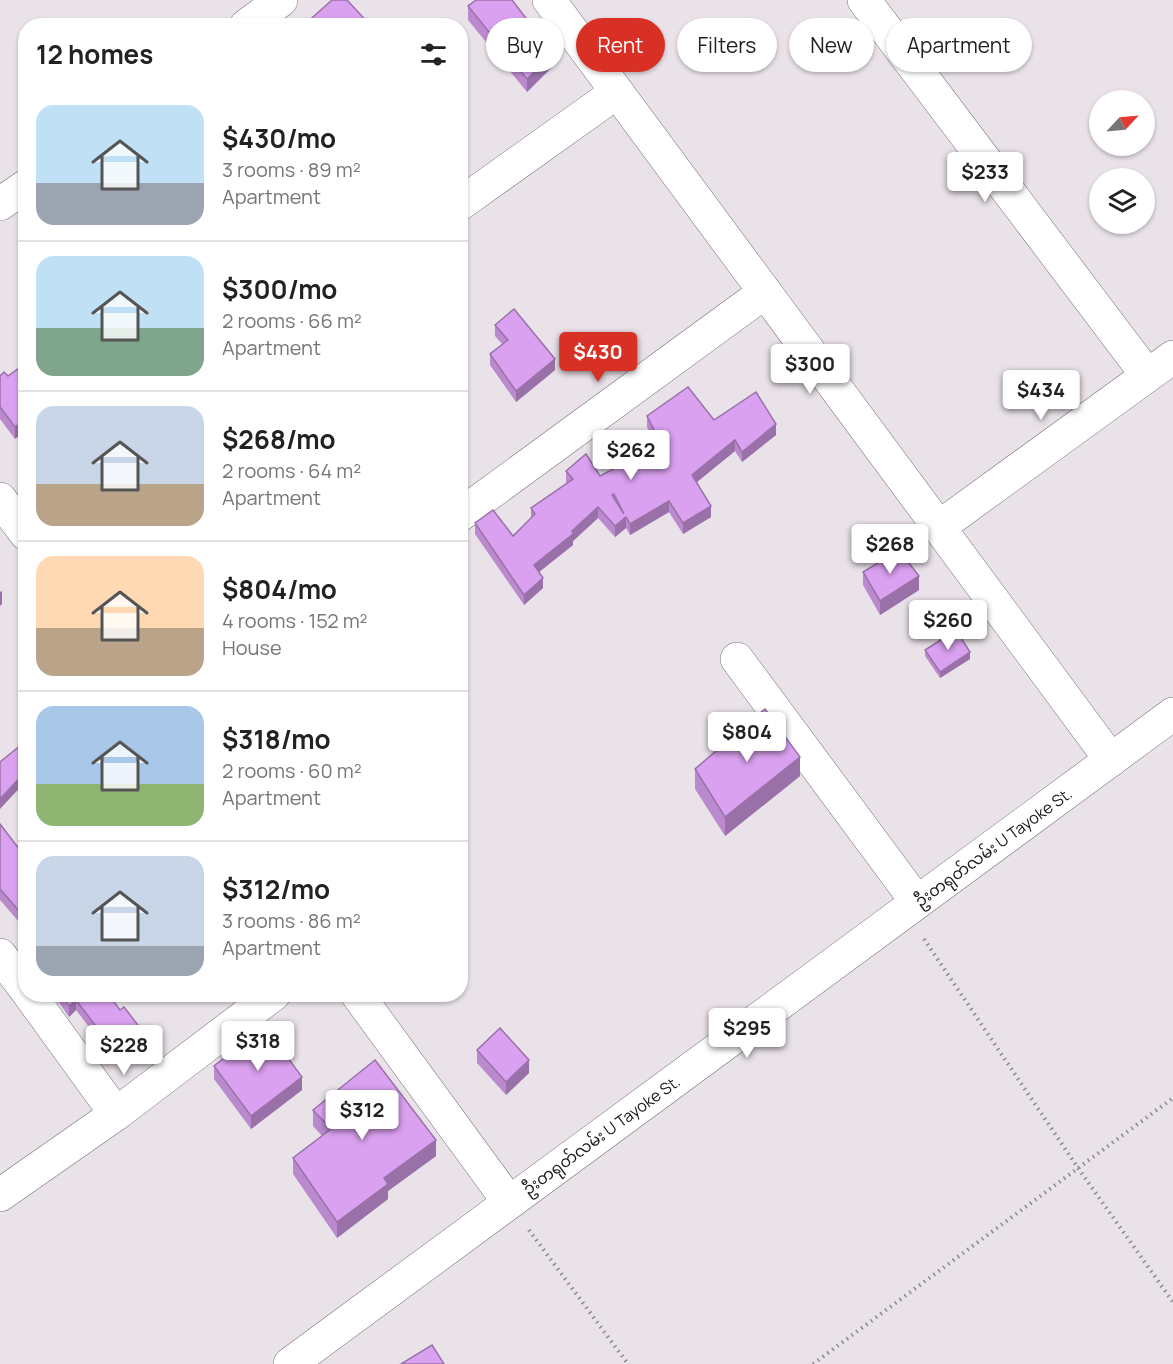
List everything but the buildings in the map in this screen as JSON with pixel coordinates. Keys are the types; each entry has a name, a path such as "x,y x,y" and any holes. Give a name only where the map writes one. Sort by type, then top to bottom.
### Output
{"street":[{"path":"257,18 281,0"},
{"path":"549,0 1111,760"},
{"path":"864,0 1147,375"},
{"path":"468,198 617,92"},
{"path":"0,204 18,192"},
{"path":"468,509 765,292"},
{"path":"939,527 1173,357"},
{"path":"737,658 911,907"},
{"name":"ဦးတရုတ်လမ်း U Tayoke St.","path":"291,1364 1173,714"},
{"path":"0,955 18,979"},
{"path":"35,1002 116,1114"},
{"path":"0,1195 116,1114 263,1002"},
{"path":"363,1002 509,1202"}],"path":[{"path":"911,907 1078,1168 1173,1302"},
{"path":"813,1364 1173,1098"},
{"path":"509,1202 628,1364"}]}
